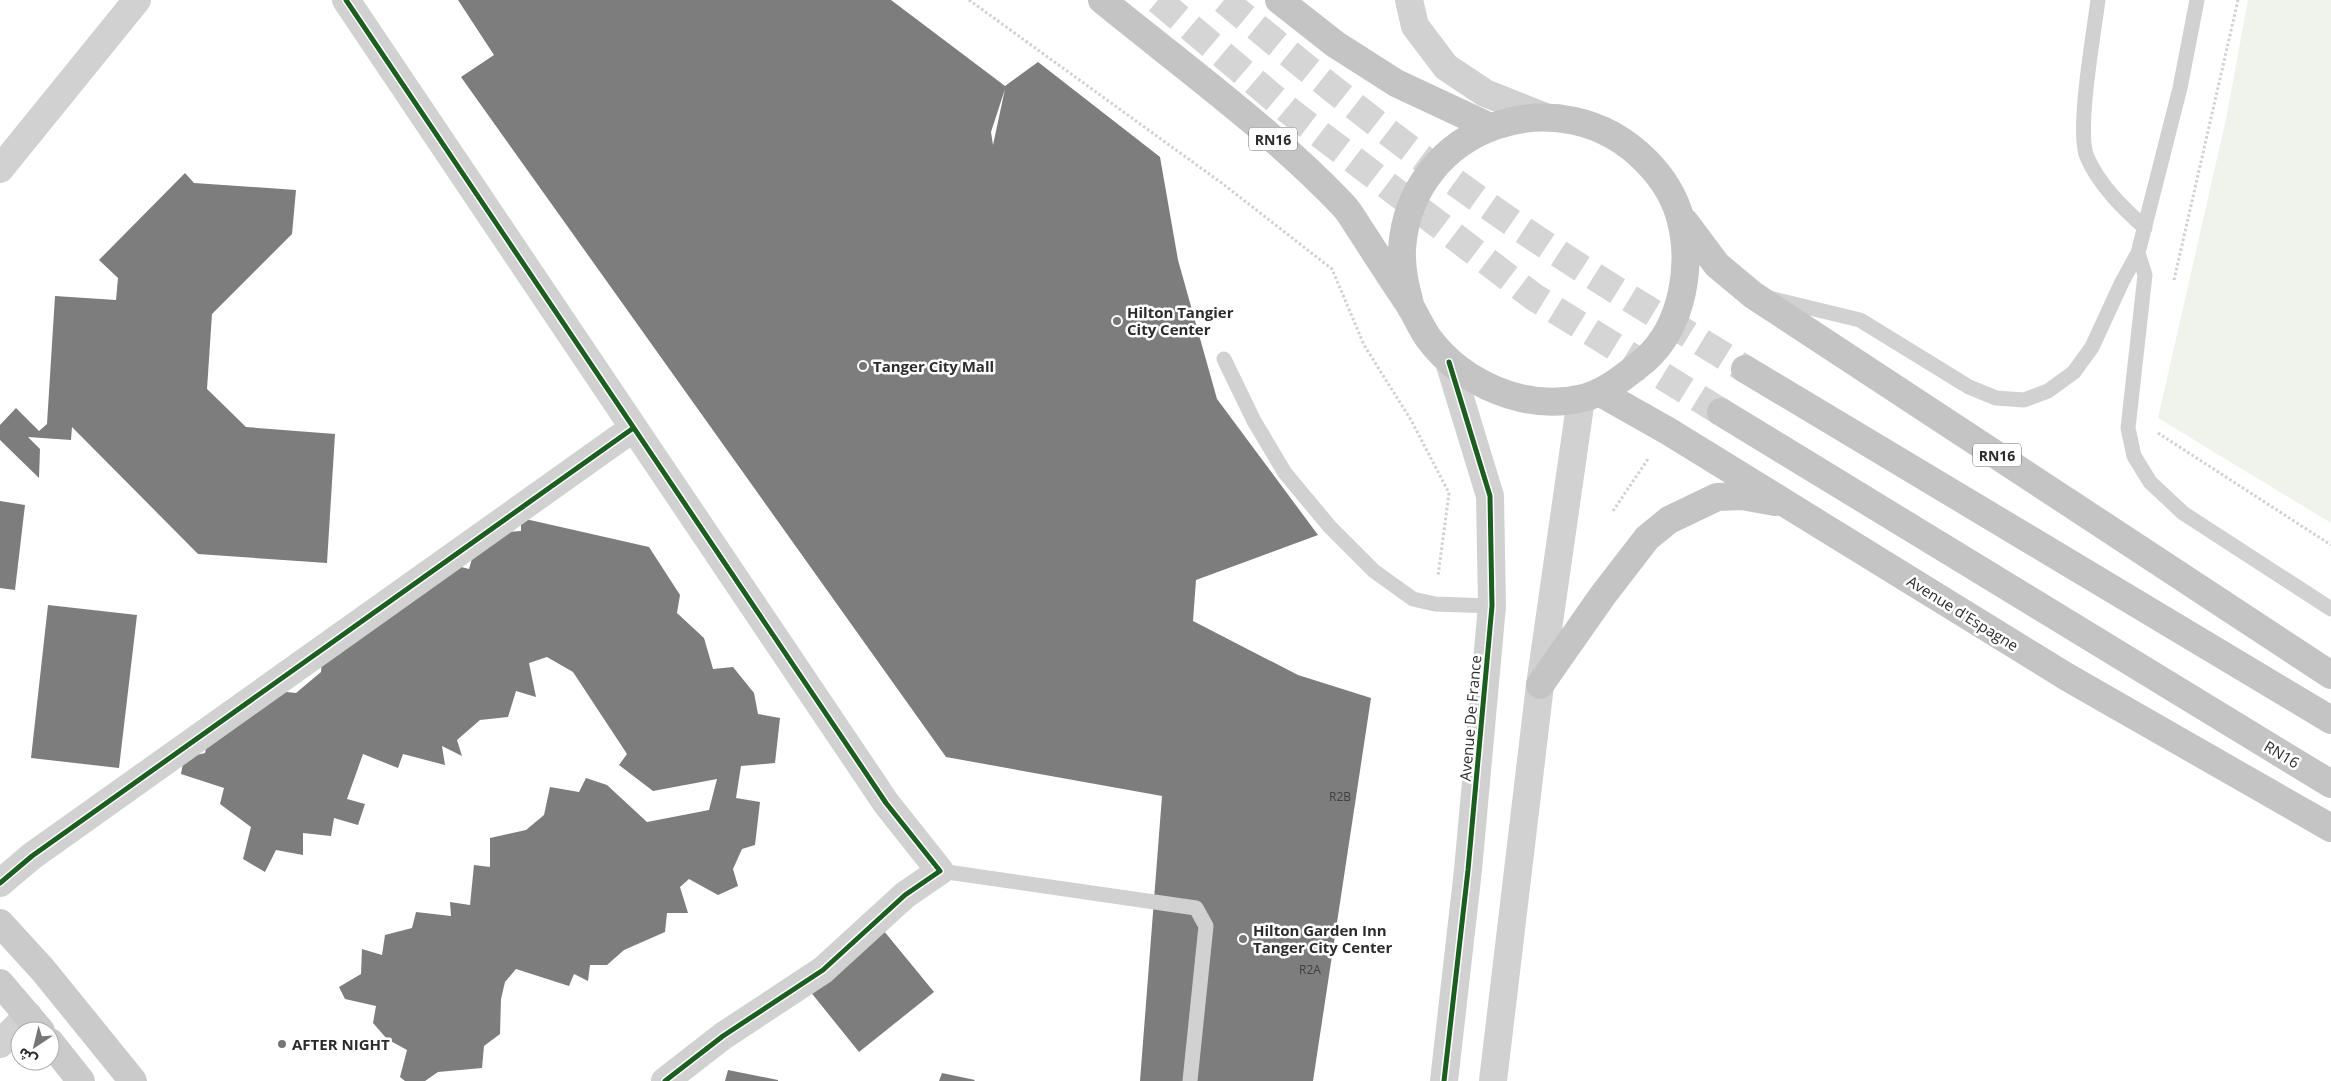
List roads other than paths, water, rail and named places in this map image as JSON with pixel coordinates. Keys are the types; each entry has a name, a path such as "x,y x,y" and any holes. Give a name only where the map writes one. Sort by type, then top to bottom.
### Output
{"main road":[{"name":"RN16","path":"1102,0 1288,152 1345,207 1411,308 1427,337 1449,362 1489,388 1534,401 1590,395 1623,378 1651,354 1671,323 1684,289 1686,252 1680,216 1671,194 1656,170 1634,148 1606,131 1576,120 1543,116 1490,127 1464,140 1441,160 1422,184 1409,211 1402,248 1403,279 1411,308"},
{"path":"1279,0 1335,44 1396,83 1490,127"},
{"name":"RN16","path":"1680,216 1717,265 1753,295 2331,674"},
{"path":"1745,368 2331,720"},
{"name":"Avenue d'Espagne","path":"1590,395 1668,431 2067,677 2331,828"},
{"name":"RN16","path":"1721,412 2331,784"},
{"path":"1540,685 1603,595 1647,538 1669,520 1717,497 1742,496 1789,505"},
{"path":"0,923 43,970 133,1081"},
{"path":"0,983 32,1021"},
{"path":"60,1055 81,1081"}],"street":[{"path":"0,169 137,0"},
{"path":"346,0 632,429 886,804 940,871 905,895 823,970 723,1036 665,1081"},
{"path":"1409,0 1415,26 1446,67 1485,93 1543,116"},
{"name":"Avenue De France","path":"1444,1081 1469,861 1492,606 1490,496 1449,362"},
{"path":"1494,1081 1540,685 1590,395"},
{"path":"0,883 32,856 632,429"}],"lane":[{"path":"2098,0 2083,128 2086,156 2114,199 2145,228"},
{"path":"1753,295 1860,320 1969,387 1996,398 2024,400 2048,391 2074,372 2092,347 2122,282 2138,253 2180,88 2197,0"},
{"path":"2138,253 2145,275 2128,428 2134,456 2150,482 2183,512 2331,609"},
{"path":"1224,359 1254,422 1285,474 1330,527 1374,571 1413,599 1435,604 1492,606"},
{"path":"940,871 1196,908 1206,926 1190,1081"}],"tunnel":[{"path":"1158,0 1288,110 1534,297 1721,412"},
{"path":"1224,0 1389,133 1474,196 1584,270 1745,369"}],"place":[{"name":"Hilton Tangier City Center","path":"1117,321"},
{"name":"Tanger City Mall","path":"863,366"},
{"name":"Hilton Garden Inn Tanger City Center","path":"1243,939"},
{"name":"AFTER NIGHT","path":"282,1044"}]}
